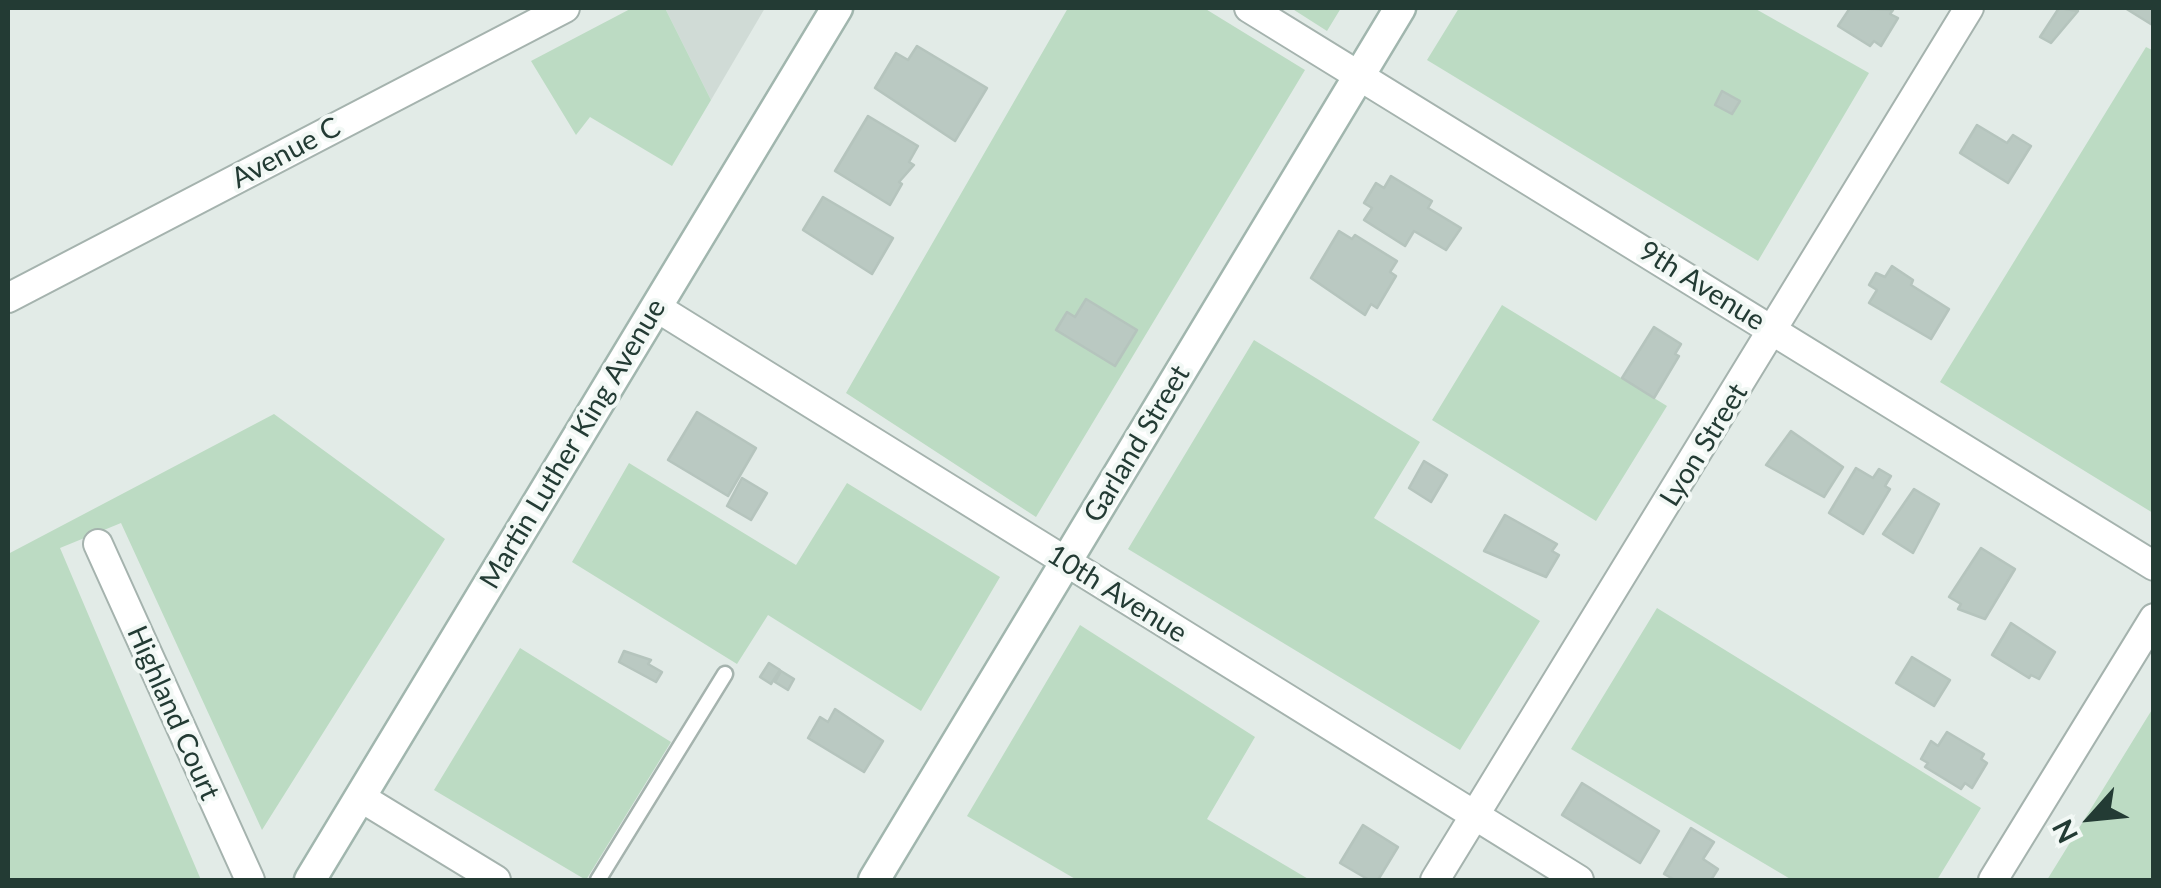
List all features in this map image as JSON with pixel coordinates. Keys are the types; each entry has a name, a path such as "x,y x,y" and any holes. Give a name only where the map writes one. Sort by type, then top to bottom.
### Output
{"main road":[{"name":"Martin Luther King Avenue","path":"310,880 837,8"},
{"name":"Garland Street","path":"874,880 1400,8"}],"street":[{"name":"Avenue C","path":"8,298 565,8"},
{"name":"9th Avenue","path":"1249,8 2154,566"},
{"name":"Lyon Street","path":"1435,880 1969,8"},
{"name":"10th Avenue","path":"656,306 1579,880"},
{"name":"Highland Court","path":"98,544 250,880"},
{"path":"1993,880 2154,618"},
{"path":"360,796 496,880"}],"lane":[{"path":"598,880 725,674"}],"shaded area":[{"path":"665,8 765,8 711,100"}],"green space":[{"path":"632,8 665,8 711,100 672,166 590,117 576,135 531,61"},
{"path":"1068,8 1204,8 1305,70 1036,517 846,393"},
{"path":"1291,8 1341,8 1327,31"},
{"path":"1459,8 1754,8 1869,73 1758,261 1427,60"},
{"path":"2146,47 2154,51 2153,513 1940,382"},
{"path":"1502,305 1667,406 1596,521 1432,420"},
{"path":"1254,340 1420,442 1374,518 1540,621 1460,750 1128,549"},
{"path":"274,414 445,539 262,830 121,523 60,548 201,880 8,880 8,554"},
{"path":"629,463 796,565 847,483 1000,577 921,711 768,615 737,664 572,562"},
{"path":"1657,608 1981,808 1937,880 1792,880 1571,749"},
{"path":"1080,625 1255,737 1207,819 1310,880 1077,880 967,816"},
{"path":"520,648 671,742 586,880 434,790"},
{"path":"2153,708 2153,880 2047,880"}],"building":[{"path":"1850,8 1893,10 1890,14 1898,18 1881,46 1874,41 1870,46 1838,26"},
{"path":"2059,8 2078,11 2051,43 2040,37"},
{"path":"2125,8 2154,8 2154,26"},
{"path":"917,46 987,88 955,141 875,88 896,53 908,60"},
{"path":"1722,91 1740,101 1732,114 1715,105"},
{"path":"868,116 918,146 909,162 914,165 899,182 902,184 890,205 835,171"},
{"path":"1977,125 2007,143 2013,135 2031,146 2008,183 1960,153"},
{"path":"1391,176 1432,201 1428,208 1461,228 1446,250 1414,231 1405,246 1364,220 1372,208 1364,203 1376,183 1384,188"},
{"path":"823,197 893,238 872,274 803,230"},
{"path":"1339,231 1352,239 1355,235 1397,261 1390,272 1396,276 1377,308 1371,304 1365,315 1311,278"},
{"path":"1892,266 1913,280 1911,285 1949,309 1931,339 1869,303 1877,290 1869,285 1876,273 1885,277"},
{"path":"1086,299 1137,330 1115,366 1056,330 1067,312 1075,317"},
{"path":"1654,327 1681,344 1675,354 1679,356 1654,398 1622,378"},
{"path":"697,412 756,448 728,496 668,460"},
{"path":"1791,431 1843,467 1824,497 1766,465"},
{"path":"1424,461 1447,475 1431,502 1409,488"},
{"path":"1856,468 1873,478 1879,469 1891,476 1885,486 1890,489 1863,534 1829,513"},
{"path":"742,478 767,493 751,520 727,506"},
{"path":"1914,489 1939,504 1913,553 1883,534"},
{"path":"1505,515 1557,544 1552,551 1559,555 1546,577 1484,551"},
{"path":"1981,548 2015,569 1985,619 1958,609 1961,604 1949,597"},
{"path":"2011,623 2055,652 2039,679 2031,675 2029,678 1992,655"},
{"path":"624,651 651,660 648,664 662,672 656,682 619,662"},
{"path":"1912,657 1950,680 1934,706 1896,683"},
{"path":"769,663 780,670 771,684 760,677"},
{"path":"781,671 794,679 788,690 775,682"},
{"path":"835,709 883,741 864,772 808,738 820,717 828,722"},
{"path":"1947,732 1984,754 1981,759 1987,763 1972,788 1965,783 1961,789 1925,767 1928,763 1921,759 1931,741 1938,746"},
{"path":"1582,783 1659,831 1640,863 1562,815"},
{"path":"1363,825 1398,847 1378,880 1369,880 1340,863"},
{"path":"1691,828 1714,842 1703,859 1718,869 1711,880 1675,880 1664,874"}]}
